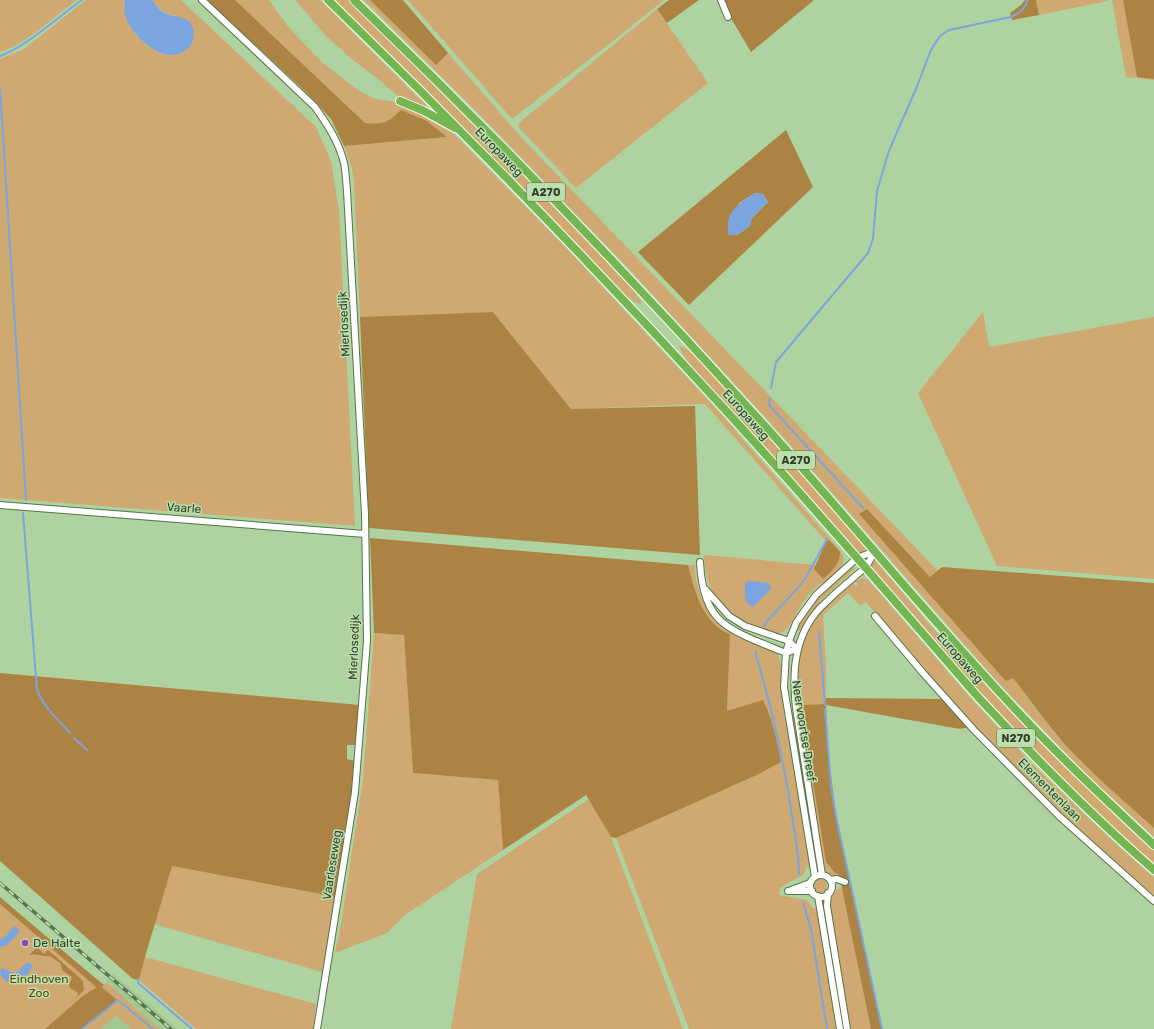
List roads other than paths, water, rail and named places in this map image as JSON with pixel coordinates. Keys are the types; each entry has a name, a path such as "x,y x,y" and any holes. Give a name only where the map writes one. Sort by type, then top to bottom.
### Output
{"highway":[{"name":"Europaweg","path":"328,0 461,131 585,259 748,435 1014,736 1084,806 1154,870"},
{"name":"Europaweg","path":"354,0 508,153 651,301 762,423 947,634 1017,711 1077,773 1154,845"},
{"name":"A270","path":"400,101 424,111 461,131"}],"street":[{"name":"Mierlosedijk","path":"202,0 315,107 330,128 344,164 348,191 365,534 367,641 362,704"},
{"path":"721,0 728,17"},
{"name":"Vaarle","path":"0,505 365,534"},
{"name":"Neervoortse Dreef","path":"815,876 784,687 786,653 789,641 798,621 816,595 857,558 875,551"},
{"name":"Neervoortse Dreef","path":"822,875 794,696 794,670 797,649 805,630 820,608 865,567 875,551"},
{"path":"700,562 700,573 703,587 707,602 712,611 722,622 738,632 786,653 797,649 789,641 746,626 729,616 703,587"},
{"name":"Elementenlaan","path":"875,616 952,706 998,754 1059,816 1154,901"},
{"name":"Vaarleseweg","path":"317,1029 355,792 362,704"},
{"path":"812,891 788,891 810,883 815,876 827,876 830,880 827,906 847,1029"},
{"path":"818,896 821,896 846,882 837,879 830,880"},
{"path":"810,883 812,891 818,896 840,1029"}],"water":[{"path":"125,0 152,0 159,9 168,15 183,18 192,25 194,33 193,42 186,50 178,54 169,55 151,48 135,33 130,26 125,14"},
{"path":"755,193 763,194 768,202 752,218 750,226 737,235 729,235 728,223 731,213 738,205"},
{"path":"749,581 768,583 771,586 770,590 753,607 746,601 745,598 745,584"},
{"path":"14,926 20,931 9,943 0,947 0,940 7,935"},
{"path":"28,962 33,965 31,970 25,976 18,978 16,984 7,981 0,974 1,968 15,973"}],"waterway":[{"path":"0,56 10,52 31,39 82,0"},
{"path":"771,388 776,362 868,253 873,239 877,191 888,154 931,50 940,36 949,30 1011,17 1022,10 1028,0"},
{"path":"0,88 26,500"},
{"path":"770,399 769,405 863,508"},
{"path":"23,513 37,690 47,707 70,733"},
{"path":"764,626 807,576 827,539"},
{"path":"819,632 825,705"},
{"path":"756,651 785,775 797,845 799,874"},
{"path":"825,709 831,786 836,817 882,1029"},
{"path":"74,738 87,750"},
{"path":"803,903 811,929 827,1029"},
{"path":"138,979 138,983 192,1029"},
{"path":"82,1029 118,1000 153,1029"}],"railway":[{"path":"0,883 171,1029"}],"place":[{"name":"De Halte","path":"25,943"}],"park label":[{"name":"Eindhoven Zoo","path":"39,986"}]}
